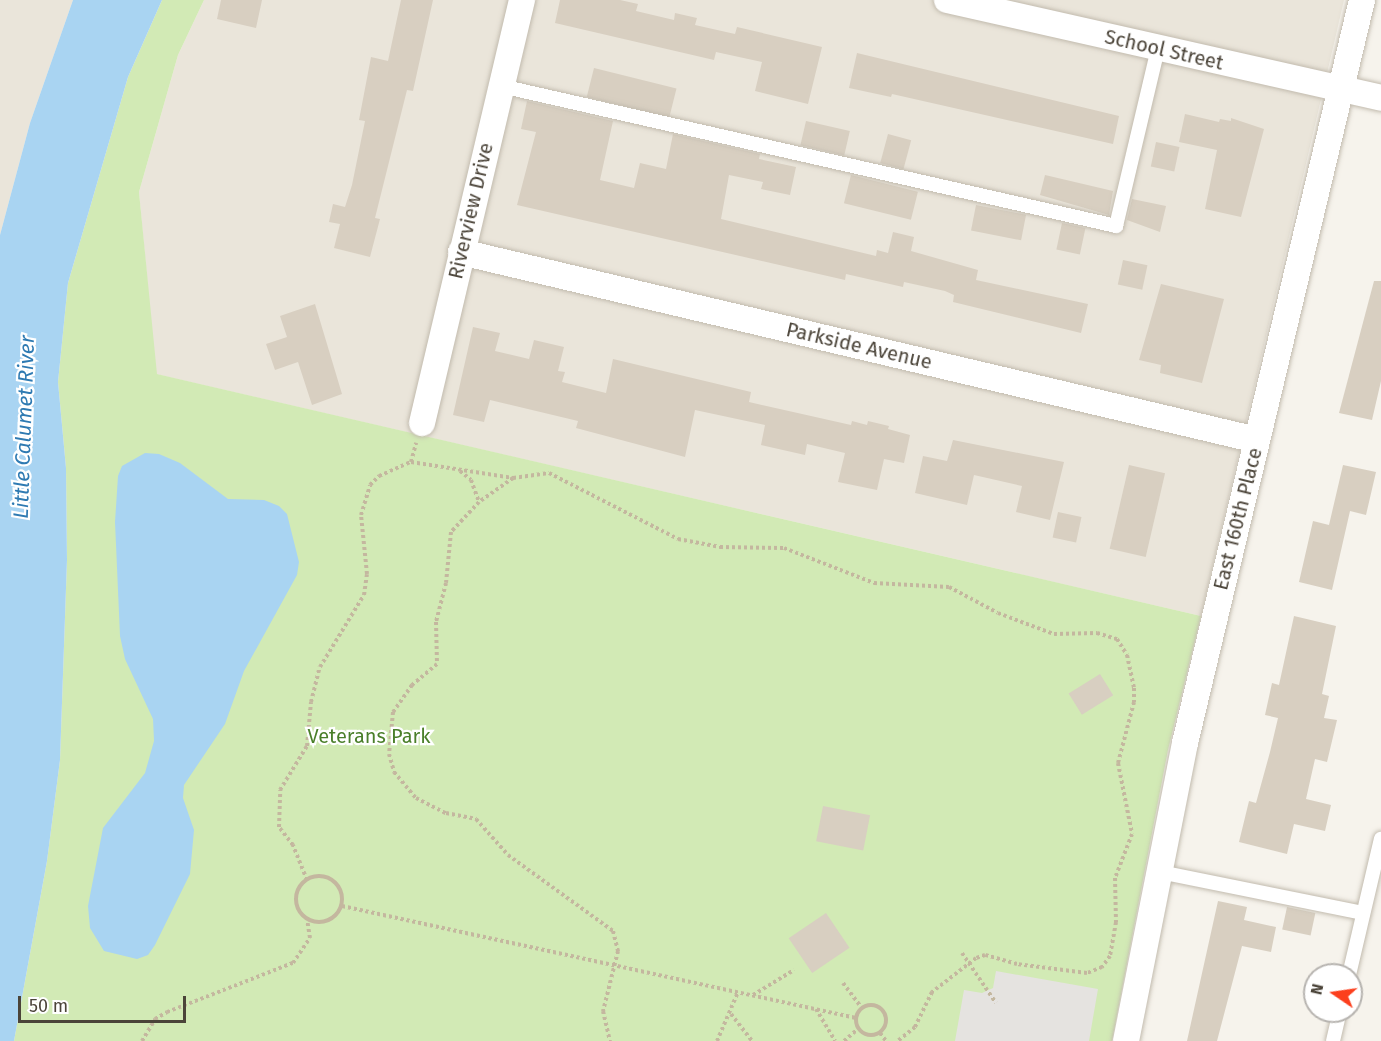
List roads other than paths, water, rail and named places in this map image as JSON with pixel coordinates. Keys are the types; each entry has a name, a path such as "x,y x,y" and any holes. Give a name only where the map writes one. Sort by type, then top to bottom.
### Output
{"street":[{"name":"Riverview Drive","path":"422,423 522,0"},
{"name":"School Street","path":"947,0 1381,98"},
{"name":"East 160th Place","path":"1126,1041 1185,743 1362,0"},
{"name":"Parkside Avenue","path":"461,252 1257,440"}],"lane":[{"path":"501,86 1116,226 1158,49"},
{"path":"1351,963 1381,839"},
{"path":"1160,872 1363,913"},
{"path":"1333,1041 1337,1023"}],"water":[{"name":"Little Calumet River","path":"73,0 162,0 128,77 68,283 58,382 66,468 67,560 60,760 47,861 14,1041 0,1041 0,235 30,123"},
{"path":"145,453 159,454 180,463 228,499 264,500 279,506 287,514 299,562 297,575 244,671 225,724 184,785 183,798 194,830 190,874 155,945 148,955 137,959 104,951 90,928 88,906 103,828 145,773 154,741 153,719 125,659 120,636 115,522 118,476 122,466"}],"park label":[{"name":"Veterans Park","path":"369,736"}]}
